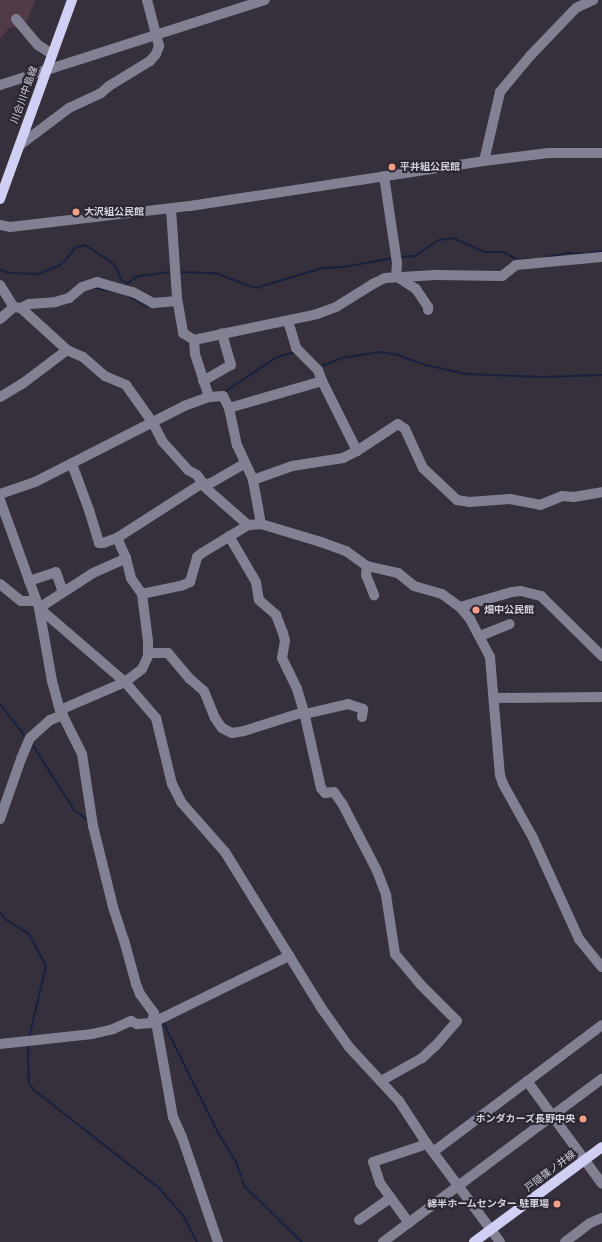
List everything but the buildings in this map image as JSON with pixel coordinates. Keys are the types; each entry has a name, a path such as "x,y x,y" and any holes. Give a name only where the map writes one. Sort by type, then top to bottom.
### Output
{"main road":[{"name":"川合川中島線","path":"0,198 72,0"},
{"name":"戸隠篠ノ井線","path":"474,1242 602,1147"}],"street":[{"path":"20,145 69,108 93,98 150,61 160,46 147,0"},
{"path":"0,85 265,0"},
{"path":"484,161 500,92 530,56 576,8 593,0"},
{"path":"16,19 38,45 52,54"},
{"path":"0,225 10,227 171,209 484,161 549,153 602,153"},
{"path":"384,176 397,263 396,276"},
{"path":"171,209 177,301 183,333 194,340 317,314 336,307 385,278 396,276 502,276 516,265 602,257"},
{"path":"396,276 416,289 428,307 428,310"},
{"path":"0,319 18,307 29,304 62,300 68,298 82,287 97,282 132,292 153,304 177,301"},
{"path":"0,285 18,307 67,350 83,357 105,376 126,385 154,423 162,441 188,470 197,475 204,484 248,525"},
{"path":"288,321 296,348 315,366 357,451"},
{"path":"203,381 231,365 222,333"},
{"path":"194,340 195,354 209,397"},
{"path":"0,397 22,384 67,350"},
{"path":"229,408 322,381"},
{"path":"0,494 35,482 154,423 184,406 209,397 223,396 229,408 238,445 253,480 261,524"},
{"path":"253,480 292,466 343,458 357,451 398,424 405,429 423,468 457,500 469,502 510,499 540,505 562,496 574,497 602,492"},
{"path":"72,464 89,510 99,543 117,538 160,509 204,484 211,483 245,463"},
{"path":"0,500 18,546 37,605 52,681 61,712 82,754 93,826 113,908 124,940 136,984 140,994 154,1013 154,1022 173,1118 182,1136 218,1242"},
{"path":"142,594 181,586 190,582 197,557 248,525 261,524 346,551 367,566 398,573 414,586 442,594 460,607 480,636 490,657 500,775 503,784 540,851 579,939 602,967"},
{"path":"229,536 256,582 259,600 276,615 285,641 282,658 297,689 321,788 324,793 334,792 343,805 366,848 386,895 395,954 420,984 457,1021 422,1058 381,1081"},
{"path":"0,818 30,738 61,712 125,682 142,669 148,653 142,594 131,578 126,558 117,538"},
{"path":"37,605 63,592 92,573 126,558"},
{"path":"367,566 366,575 374,595"},
{"path":"29,581 56,572 63,592"},
{"path":"0,584 21,601 37,605 125,682 156,718 172,784 181,802 225,852 320,1006 349,1047 399,1101 430,1148 500,1242"},
{"path":"460,607 512,592 521,591 541,596 602,656"},
{"path":"480,636 510,624"},
{"path":"148,653 168,653 190,679 204,691 215,718 222,728 232,733 244,731 304,713 348,704 363,709 362,717"},
{"path":"494,698 602,697"},
{"path":"0,1044 92,1034 113,1029 131,1021 137,1024 154,1022 289,956"},
{"path":"409,1223 380,1183 373,1162 430,1148 527,1081 602,1025"},
{"path":"383,1242 602,1079"},
{"path":"527,1081 551,1117 602,1184"},
{"path":"359,1220 390,1198"},
{"path":"565,1242 590,1224 602,1218"}],"shaded area":[{"path":"0,0 35,0 26,23 20,28 10,27 0,39"}],"waterway":[{"path":"400,257 415,256 439,240 453,238 484,252 503,252 519,260 532,259"},
{"path":"0,270 9,273 39,274 60,265 75,248 85,245 110,261 116,267 122,281 128,283 138,276 171,272"},
{"path":"590,253 602,251"},
{"path":"546,257 569,253 586,254"},
{"path":"179,272 215,273 256,288 322,268 344,267 393,258"},
{"path":"94,288 111,291"},
{"path":"127,295 142,304 152,307"},
{"path":"226,391 277,357 296,352"},
{"path":"320,367 341,358 381,352 398,355 426,365 466,374 543,377 602,375"},
{"path":"0,704 25,736"},
{"path":"32,744 74,810 88,820"},
{"path":"0,912 5,919 29,934 46,966 29,1038"},
{"path":"163,1022 218,1133 236,1162 241,1176"},
{"path":"28,1044 29,1083 34,1090 159,1188 184,1217 197,1242"},
{"path":"242,1180 245,1187 302,1242"}],"place":[{"name":"平井組公民館","path":"392,167"},
{"name":"大沢組公民館","path":"76,212"},
{"name":"畑中公民館","path":"476,610"},
{"name":"ホンダカーズ長野中央","path":"583,1119"},
{"name":"綿半ホームセンター 駐車場","path":"557,1204"}]}
